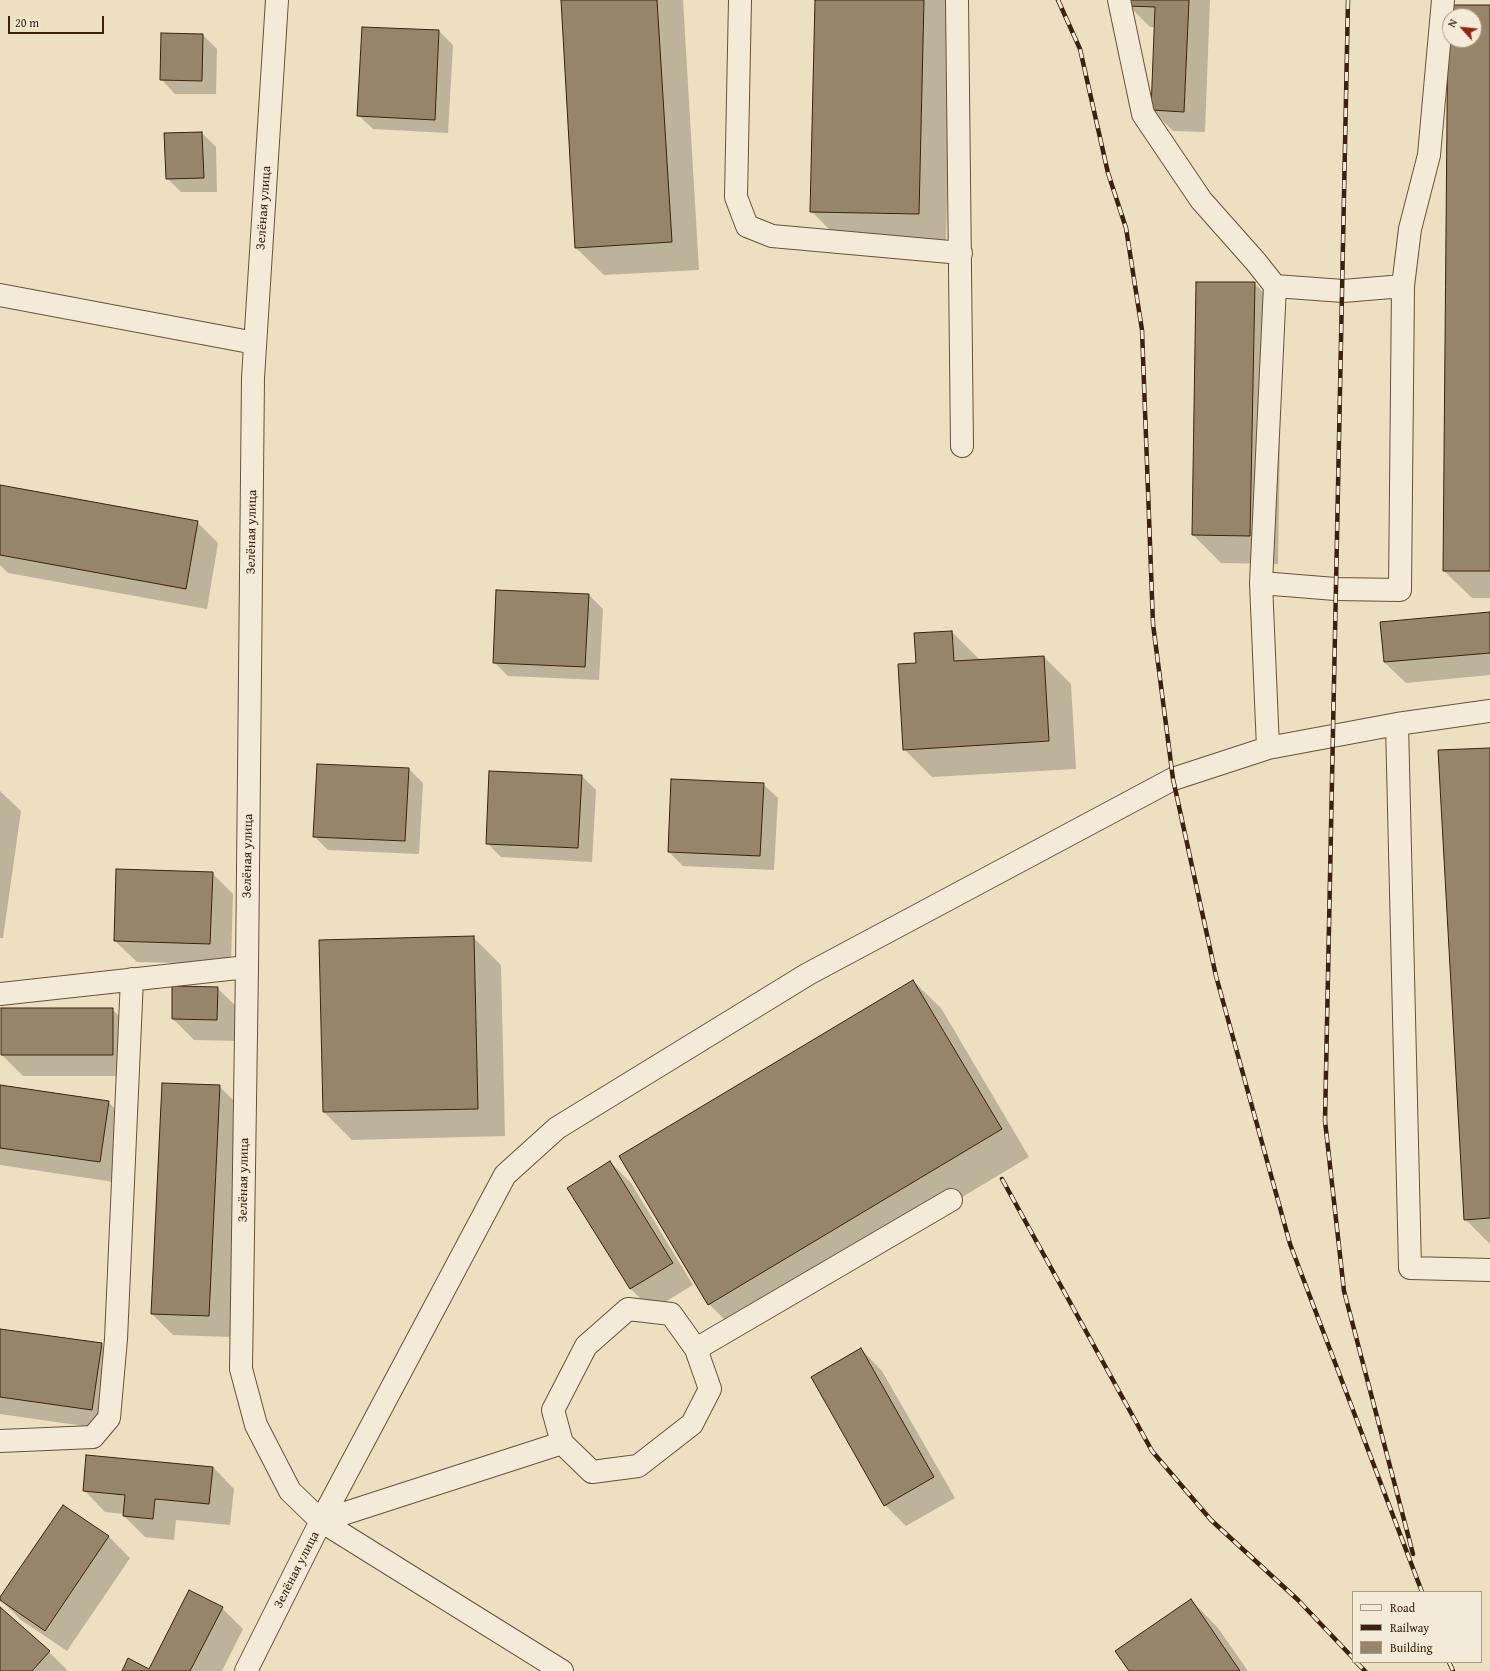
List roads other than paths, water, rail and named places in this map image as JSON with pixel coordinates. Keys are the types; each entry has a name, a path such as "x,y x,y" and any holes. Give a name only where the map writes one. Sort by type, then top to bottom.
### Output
{"street":[{"name":"Зелёная улица","path":"246,1671 321,1521 290,1491 256,1425 240,1369 247,967 253,394 277,0"},
{"path":"740,0 736,197 747,226 772,236 961,253"},
{"path":"957,0 962,446"},
{"path":"1119,0 1143,114 1201,200 1256,262 1275,286 1261,583 1268,748"},
{"path":"1261,583 1335,589 1400,590 1403,286 1410,229 1429,155 1443,0"},
{"path":"1275,286 1343,291 1403,286"},
{"path":"0,295 255,343"},
{"path":"321,1521 505,1175 557,1128 808,974 1173,779 1268,748 1397,724 1490,711"},
{"path":"1397,724 1410,1268 1490,1270"},
{"path":"0,994 247,967"},
{"path":"0,1441 93,1437 109,1418 116,1339 132,979"},
{"path":"696,1349 952,1200"},
{"path":"628,1309 671,1314 696,1349 710,1389 692,1424 638,1466 592,1472 562,1443 553,1410 586,1346 628,1309"},
{"path":"321,1521 562,1443"},
{"path":"321,1521 562,1671"}],"railway":[{"path":"1058,0 1080,49 1108,173 1126,228 1142,330 1153,624 1173,779 1216,976 1290,1244 1422,1591"},
{"path":"1348,0 1325,1121 1344,1291 1413,1554"},
{"path":"1002,1179 1152,1451 1211,1520 1298,1600 1352,1657"},
{"path":"1357,1663 1365,1671"},
{"path":"1449,1663 1453,1671"}]}
